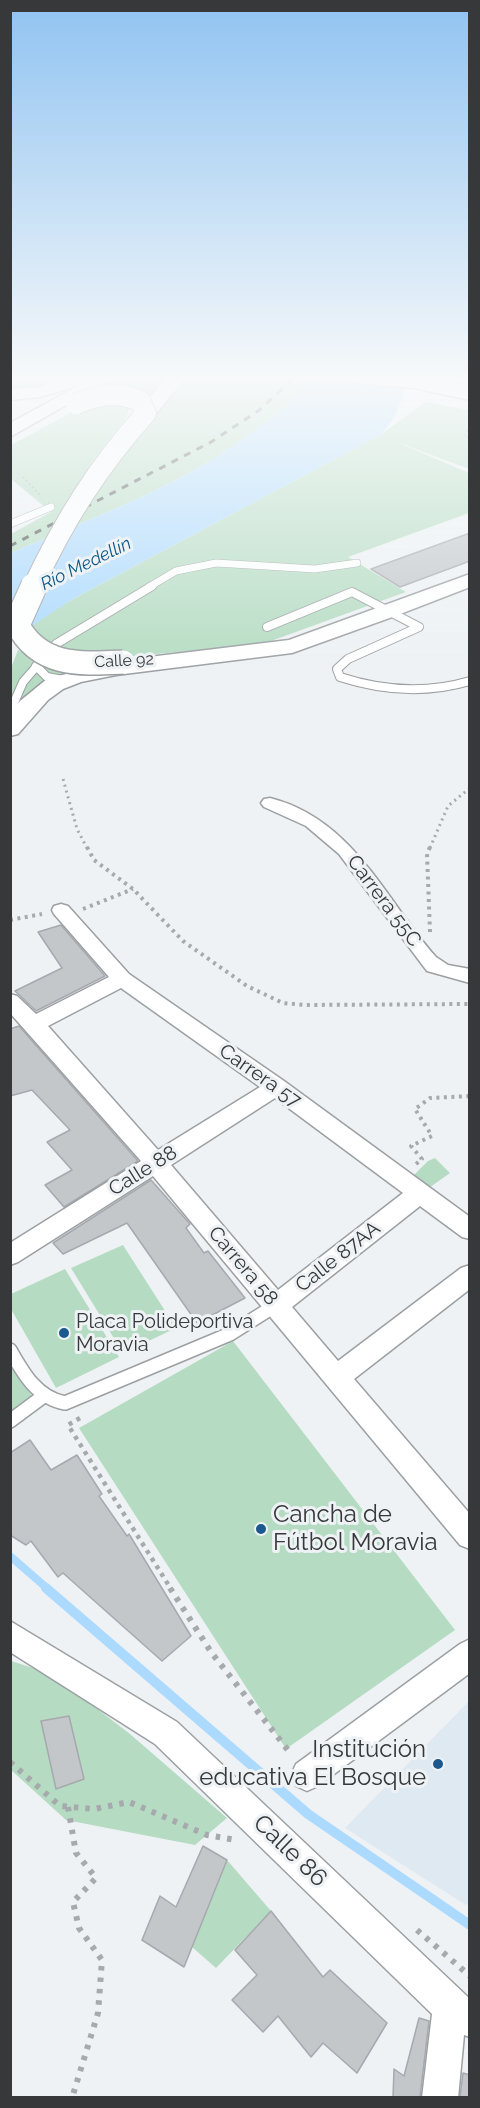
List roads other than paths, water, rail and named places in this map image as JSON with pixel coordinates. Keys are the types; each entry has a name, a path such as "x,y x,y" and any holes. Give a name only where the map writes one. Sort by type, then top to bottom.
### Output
{"highway":[{"path":"14,631 52,549 93,477"}],"main road":[{"name":"Calle 92","path":"14,631 31,647 51,657 78,663 119,665 247,652 301,643 470,580"},
{"path":"10,729 40,695 65,680 119,665"}],"street":[{"name":"Carrera 55C","path":"270,803 287,808 322,828 356,859 435,967 470,976"},
{"name":"Carrera 57","path":"64,913 122,979 276,1087 470,1230"},
{"path":"34,1024 122,979"},
{"name":"Carrera 58","path":"10,1001 34,1024 156,1163 470,1536"},
{"name":"Calle 88","path":"10,1255 276,1087"},
{"name":"Calle 87AA","path":"276,1305 420,1193"},
{"path":"337,1377 470,1275"},
{"name":"Calle 86","path":"10,1635 165,1732 460,2014"},
{"path":"307,1775 470,1654"},
{"path":"440,2097 460,2014"}],"lane":[{"path":"10,524 51,507"},
{"path":"10,712 23,682 56,644 176,572 216,563 315,569 357,563"},
{"path":"267,627 352,592 419,627 348,659 337,669 340,677 359,684 415,690 450,688 470,681"},
{"path":"36,666 39,673 45,677 65,680"},
{"name":"Calle 87AA","path":"45,1395 54,1403 65,1403 230,1334 276,1305"},
{"path":"10,1350 20,1367 45,1395 10,1421"}],"water":[{"name":"Río Medellín","path":"181,477 301,477 71,600 11,640 11,553 111,511"}],"waterway":[{"path":"10,1556 48,1589"},
{"path":"46,1588 308,1814 470,1925"}],"railway":[{"path":"10,546 143,477"}],"place":[{"name":"Placa Polideportiva Moravia","path":"64,1333"},
{"name":"Cancha de Fútbol Moravia","path":"261,1529"},
{"name":"Institución educativa El Bosque","path":"438,1764"}]}
